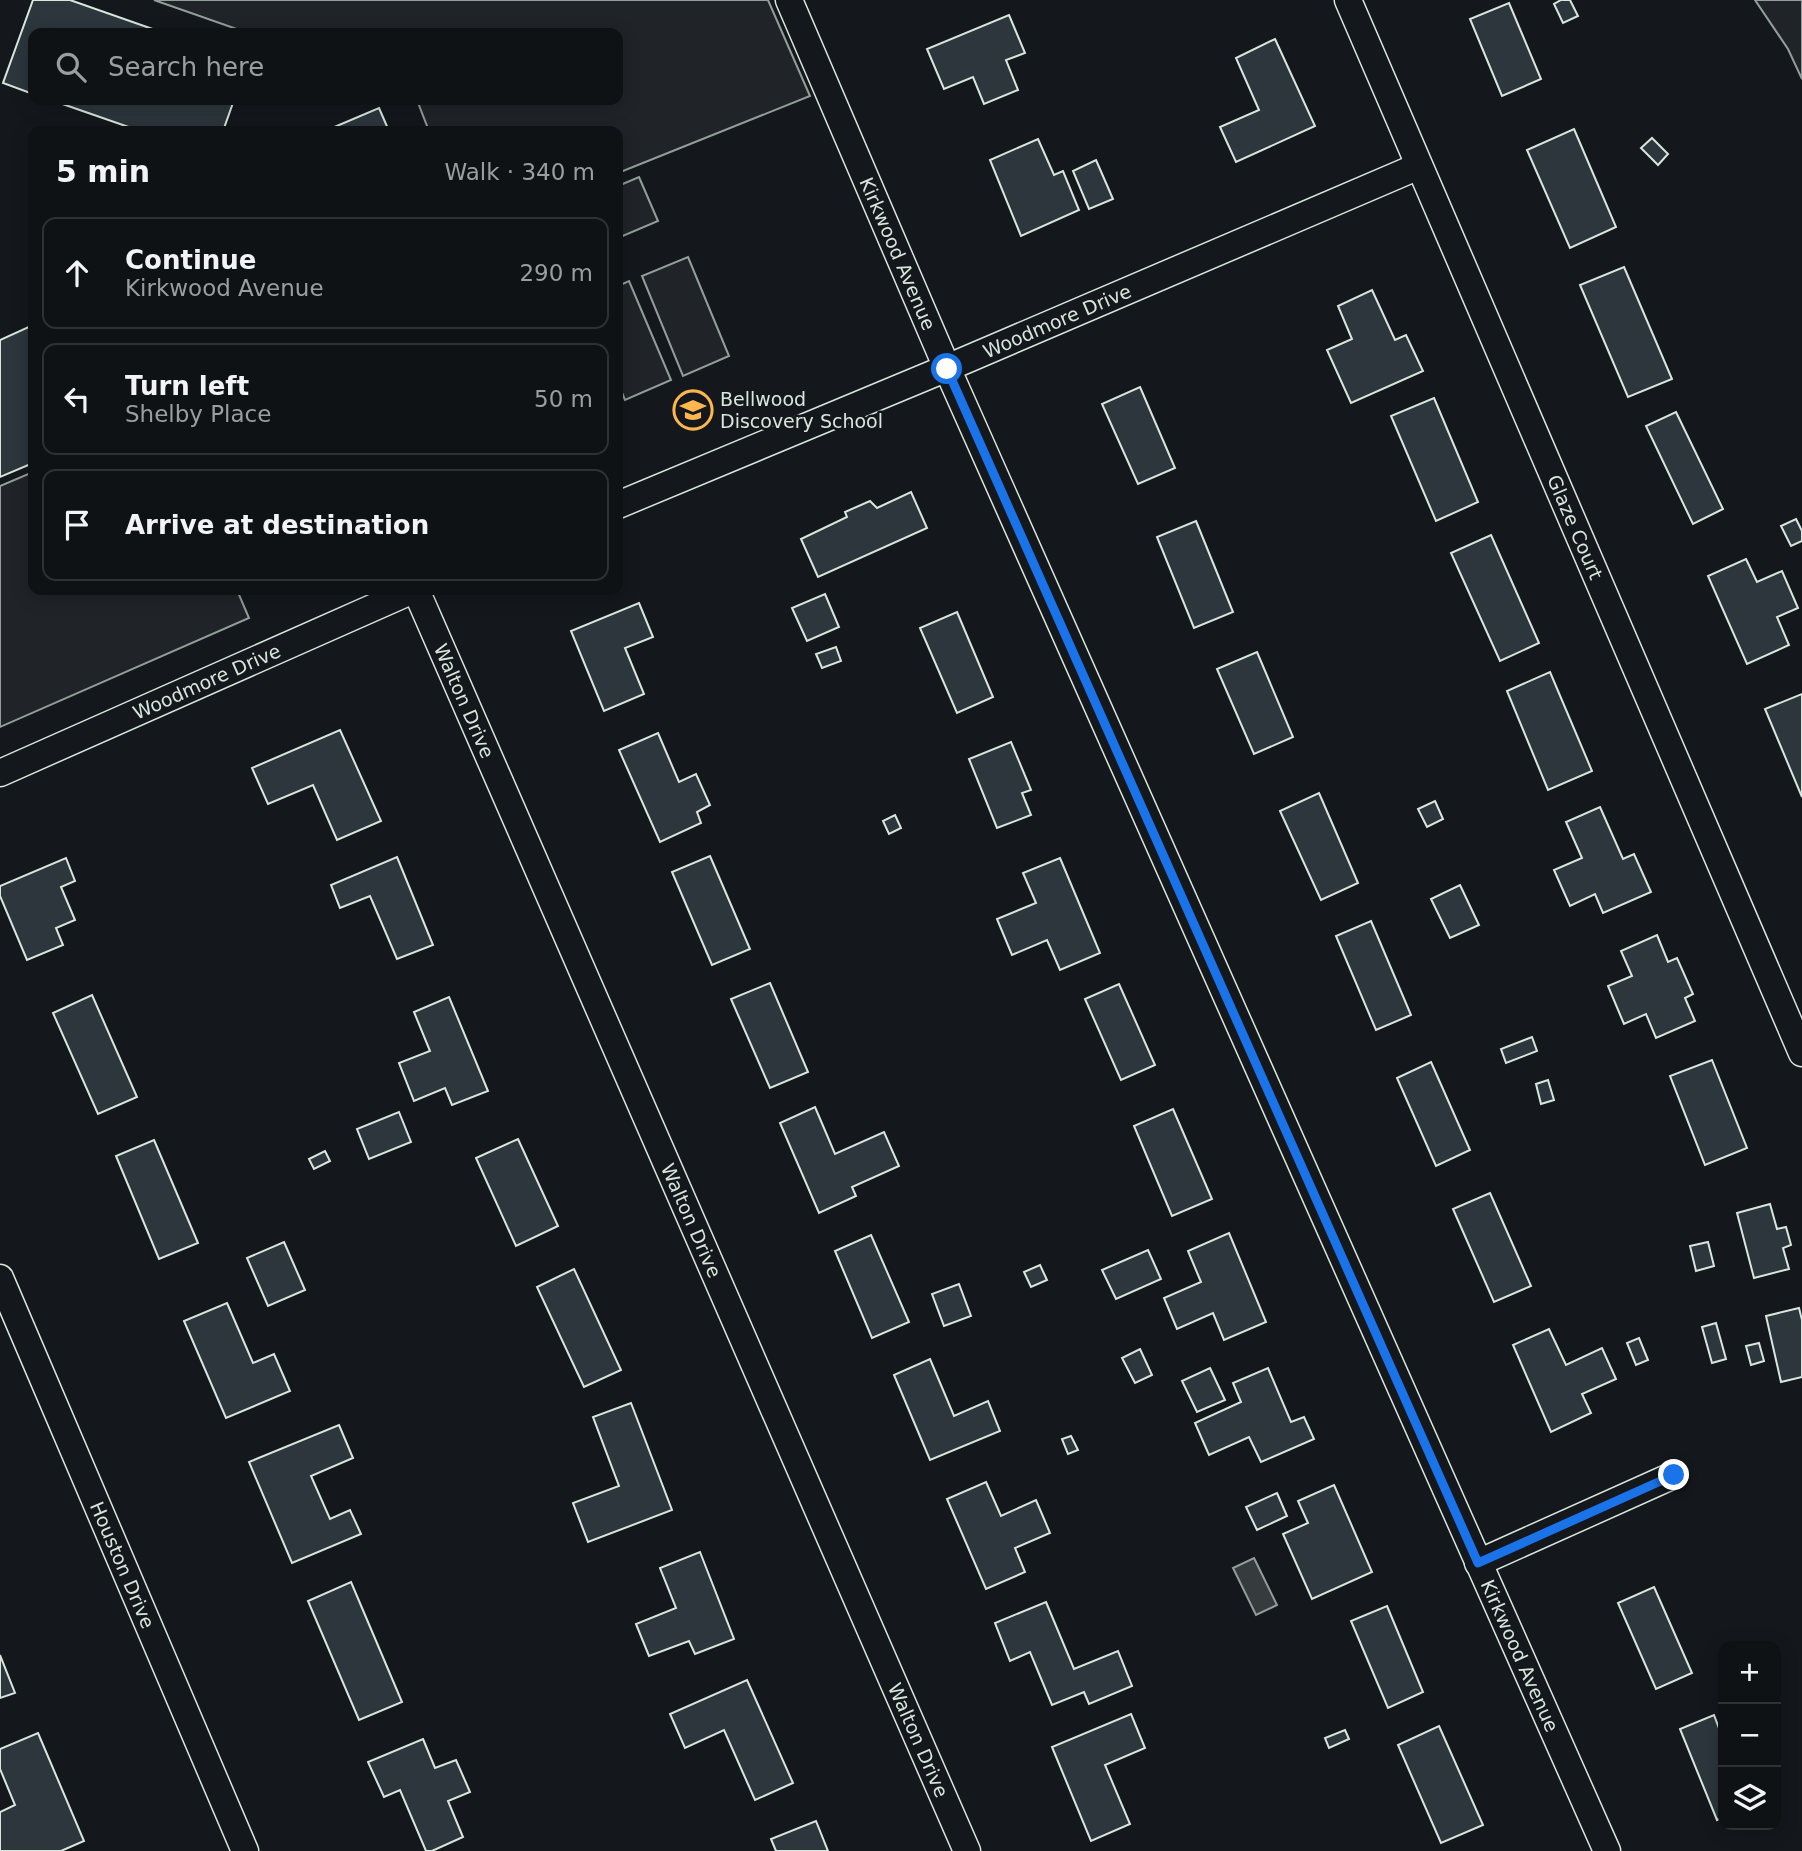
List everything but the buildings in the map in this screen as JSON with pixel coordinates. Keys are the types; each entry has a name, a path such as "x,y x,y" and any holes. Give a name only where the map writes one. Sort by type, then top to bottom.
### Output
{"street":[{"name":"Kirkwood Avenue","path":"789,0 947,369 1607,1851"},
{"name":"Glaze Court","path":"1348,0 1802,1053"},
{"name":"Woodmore Drive","path":"623,503 947,369 1419,166"},
{"name":"Woodmore Drive","path":"0,773 403,595"},
{"name":"Walton Drive","path":"416,595 967,1851"},
{"name":"Houston Drive","path":"0,1278 245,1851"},
{"path":"1478,1563 1674,1475"}],"shaded area":[{"path":"154,0 768,0 810,96 623,171 623,126 427,126 419,105 623,105 623,28 234,28"},
{"path":"1755,0 1802,0 1802,79 1788,49"},
{"path":"639,177 658,221 623,236 623,184"},
{"path":"688,257 729,356 683,376 642,276"},
{"path":"629,281 671,380 625,400 623,395 623,284"},
{"path":"28,474 28,595 239,595 249,618 0,727 0,486"},
{"path":"1254,1558 1277,1605 1256,1615 1233,1568"}],"place":[{"name":"Bellwood Discovery School","path":"693,410"}],"route":[{"path":"947,369 1478,1563 1674,1475"}]}
